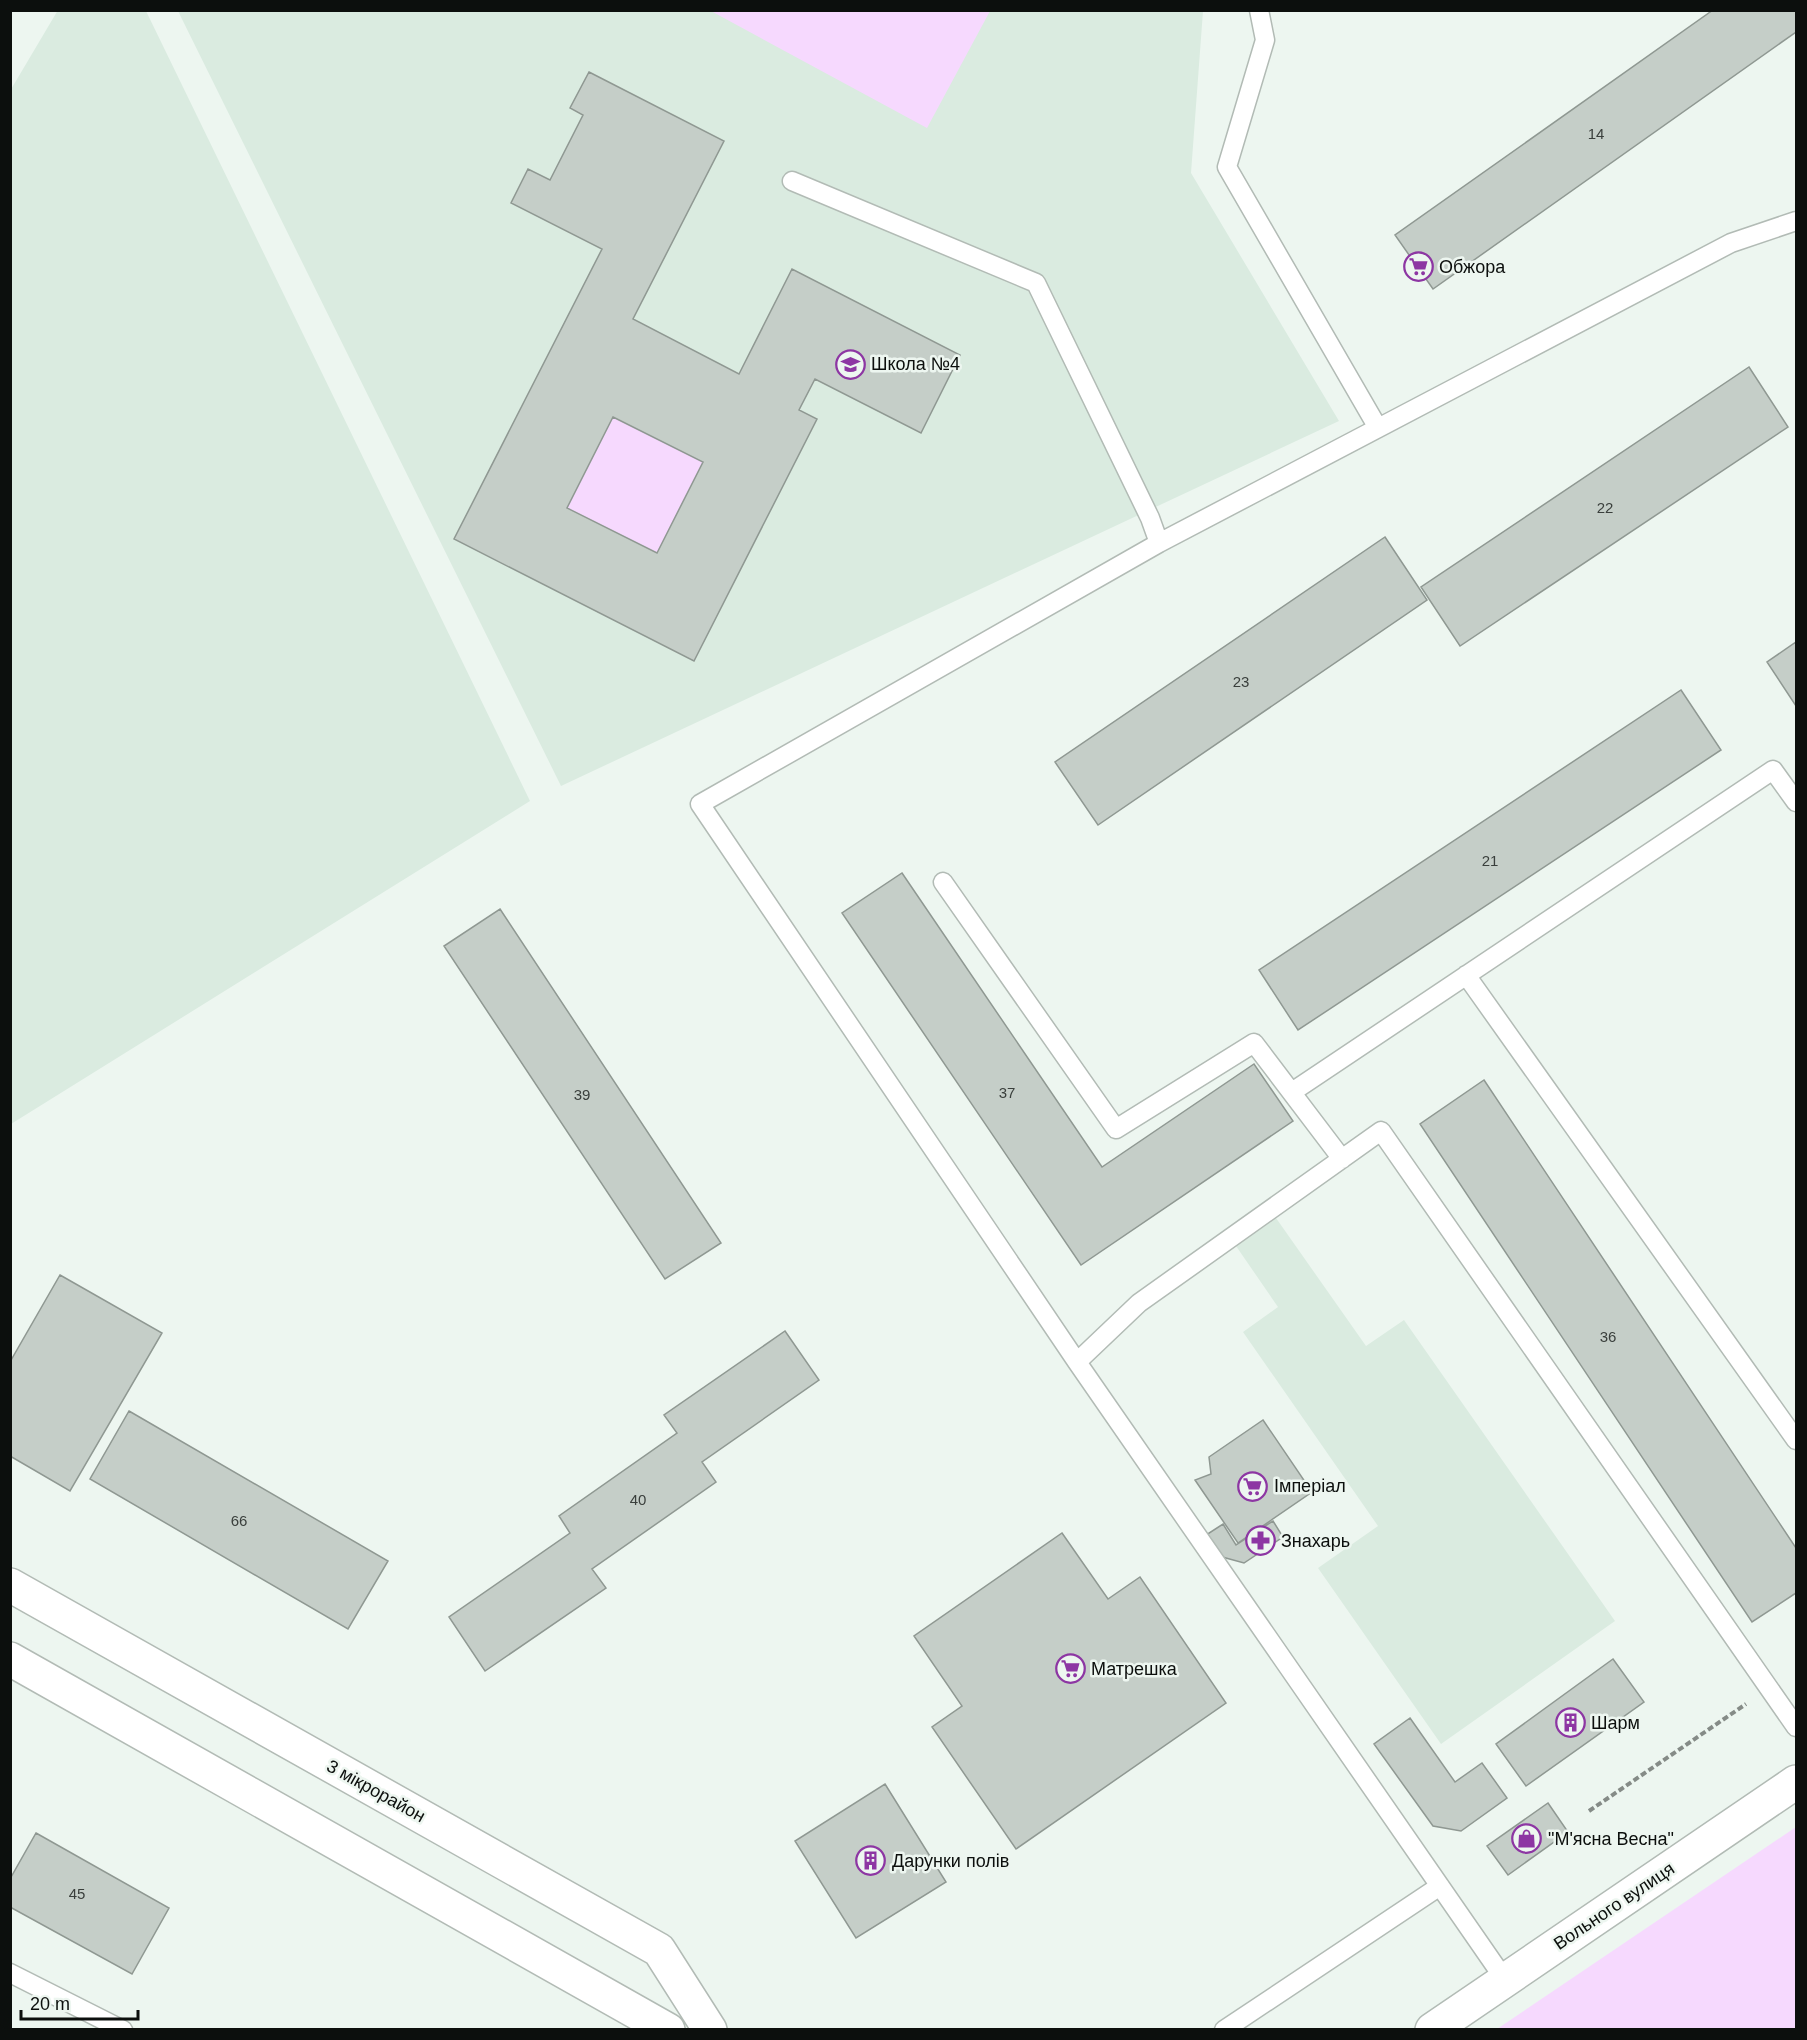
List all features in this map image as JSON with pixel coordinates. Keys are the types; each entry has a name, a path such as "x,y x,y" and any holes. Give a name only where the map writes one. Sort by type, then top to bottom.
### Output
{"street":[{"name":"3 мікрорайон","path":"10,1585 659,1950 710,2030"},
{"path":"10,1659 668,2030"},
{"name":"Вольного вулиця","path":"1432,2030 1797,1782"}],"lane":[{"path":"1259,10 1265,40 1227,167 1378,428"},
{"path":"792,181 1036,283 1150,518 1159,543"},
{"path":"1505,1980 1077,1362 700,804 1159,543 1731,243 1797,220"},
{"path":"1292,1092 1773,770 1797,802"},
{"path":"943,882 1116,1129 1254,1043 1342,1159"},
{"path":"1466,975 1797,1440"},
{"path":"1077,1362 1139,1303 1381,1131 1797,1727"},
{"path":"1224,2030 1440,1886"},
{"path":"10,1973 123,2030"}],"path":[{"path":"1589,1811 1769,1688"}],"shaded area":[{"path":"58,10 146,11 530,801 11,1124 10,91"},
{"path":"178,11 1203,11 1191,173 1339,421 561,786"},
{"path":"711,11 990,11 927,128"},
{"path":"613,417 703,462 657,553 567,508"},
{"path":"1276,1218 1366,1346 1404,1320 1615,1621 1441,1744 1318,1568 1378,1526 1243,1332 1278,1307 1236,1246"},
{"path":"1796,1827 1796,2029 1497,2029"}],"building":[{"path":"1713,10 1796,10 1796,32 1433,289 1395,235"},
{"name":"Школа №4","path":"589,72 724,141 633,319 739,374 792,269 960,355 921,433 815,379 799,410 817,419 694,661 454,539 602,249 511,203 528,169 550,180 583,115 570,108","holes":["613,417 703,462 657,553 567,508"]},
{"path":"1749,367 1788,427 1460,646 1421,587"},
{"path":"1385,537 1427,600 1098,825 1055,762"},
{"path":"1796,642 1796,706 1767,662"},
{"path":"1681,690 1721,750 1298,1030 1259,970"},
{"path":"902,873 1102,1167 1254,1064 1293,1121 1081,1265 842,913"},
{"path":"500,909 721,1243 665,1279 444,946"},
{"path":"1484,1080 1796,1548 1796,1593 1752,1622 1420,1124"},
{"path":"60,1275 162,1333 70,1491 10,1456 10,1362"},
{"path":"785,1331 819,1380 702,1462 716,1482 592,1569 606,1588 485,1671 449,1617 570,1533 559,1516 677,1433 664,1415"},
{"path":"129,1411 388,1561 348,1629 90,1479"},
{"name":"Імперіал","path":"1263,1420 1312,1492 1238,1543 1195,1480 1211,1474 1209,1457"},
{"name":"Знахарь","path":"1273,1521 1283,1537 1244,1563 1215,1555 1203,1537 1223,1524 1236,1545"},
{"name":"Матрешка","path":"1062,1533 1108,1599 1140,1577 1226,1703 1016,1849 932,1727 962,1706 914,1636"},
{"name":"Шарм","path":"1613,1659 1644,1702 1526,1786 1496,1744"},
{"path":"1410,1718 1455,1782 1482,1763 1507,1798 1461,1831 1433,1826 1374,1744"},
{"name":"Дарунки полів","path":"885,1784 946,1882 856,1938 795,1841"},
{"name":"\"М'ясна Весна\"","path":"1548,1803 1568,1832 1508,1875 1487,1846"},
{"path":"36,1833 169,1908 132,1974 10,1907 10,1879"}],"place":[{"name":"Обжора","path":"1418,267"},
{"name":"Школа №4","path":"850,364"},
{"name":"Імперіал","path":"1253,1486"},
{"name":"Знахарь","path":"1260,1541"},
{"name":"Матрешка","path":"1070,1669"},
{"name":"Шарм","path":"1570,1723"},
{"name":"\"М'ясна Весна\"","path":"1527,1839"},
{"name":"Дарунки полів","path":"871,1861"}]}
